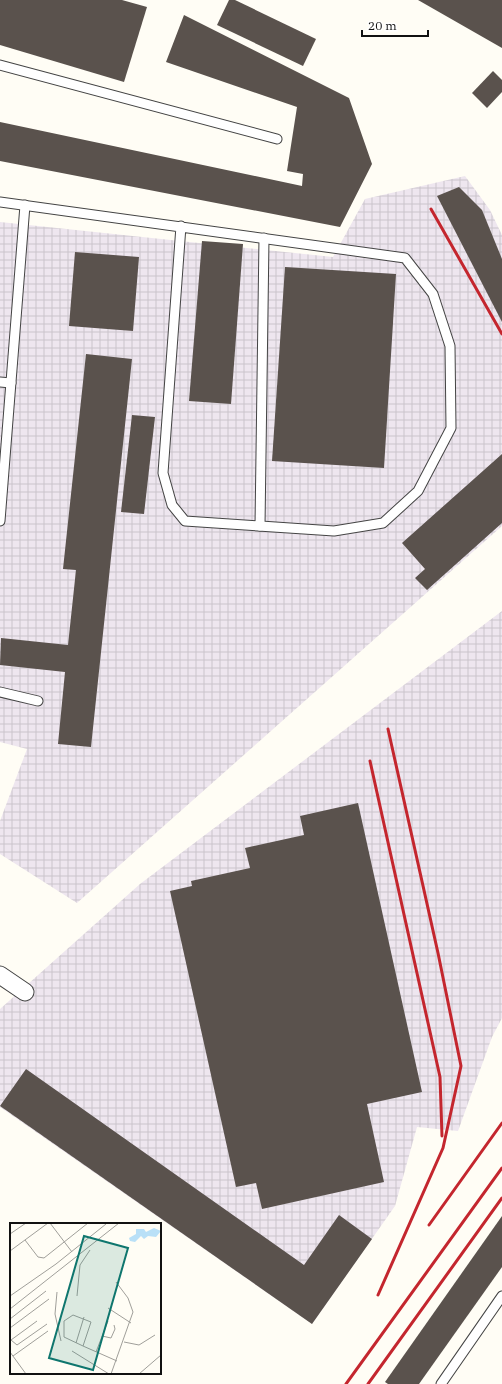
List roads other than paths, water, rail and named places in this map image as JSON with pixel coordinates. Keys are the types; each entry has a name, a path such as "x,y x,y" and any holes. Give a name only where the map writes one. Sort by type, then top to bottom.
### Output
{"street":[{"path":"0,975 25,992"}],"lane":[{"path":"0,65 277,139"},
{"path":"0,202 181,226 406,258 433,294 450,346 451,428 418,491 383,523 334,531 185,522 172,505 163,473 181,226"},
{"path":"0,521 25,205"},
{"path":"260,526 264,238"},
{"path":"0,382 11,383"},
{"path":"0,692 38,701"},
{"path":"441,1384 502,1296"}],"railway":[{"path":"431,209 502,334"},
{"path":"378,1295 443,1148 461,1066 438,953 388,729"},
{"path":"370,761 440,1077 442,1136"},
{"path":"429,1225 502,1123"},
{"path":"346,1384 502,1168"},
{"path":"368,1384 502,1198"}]}
